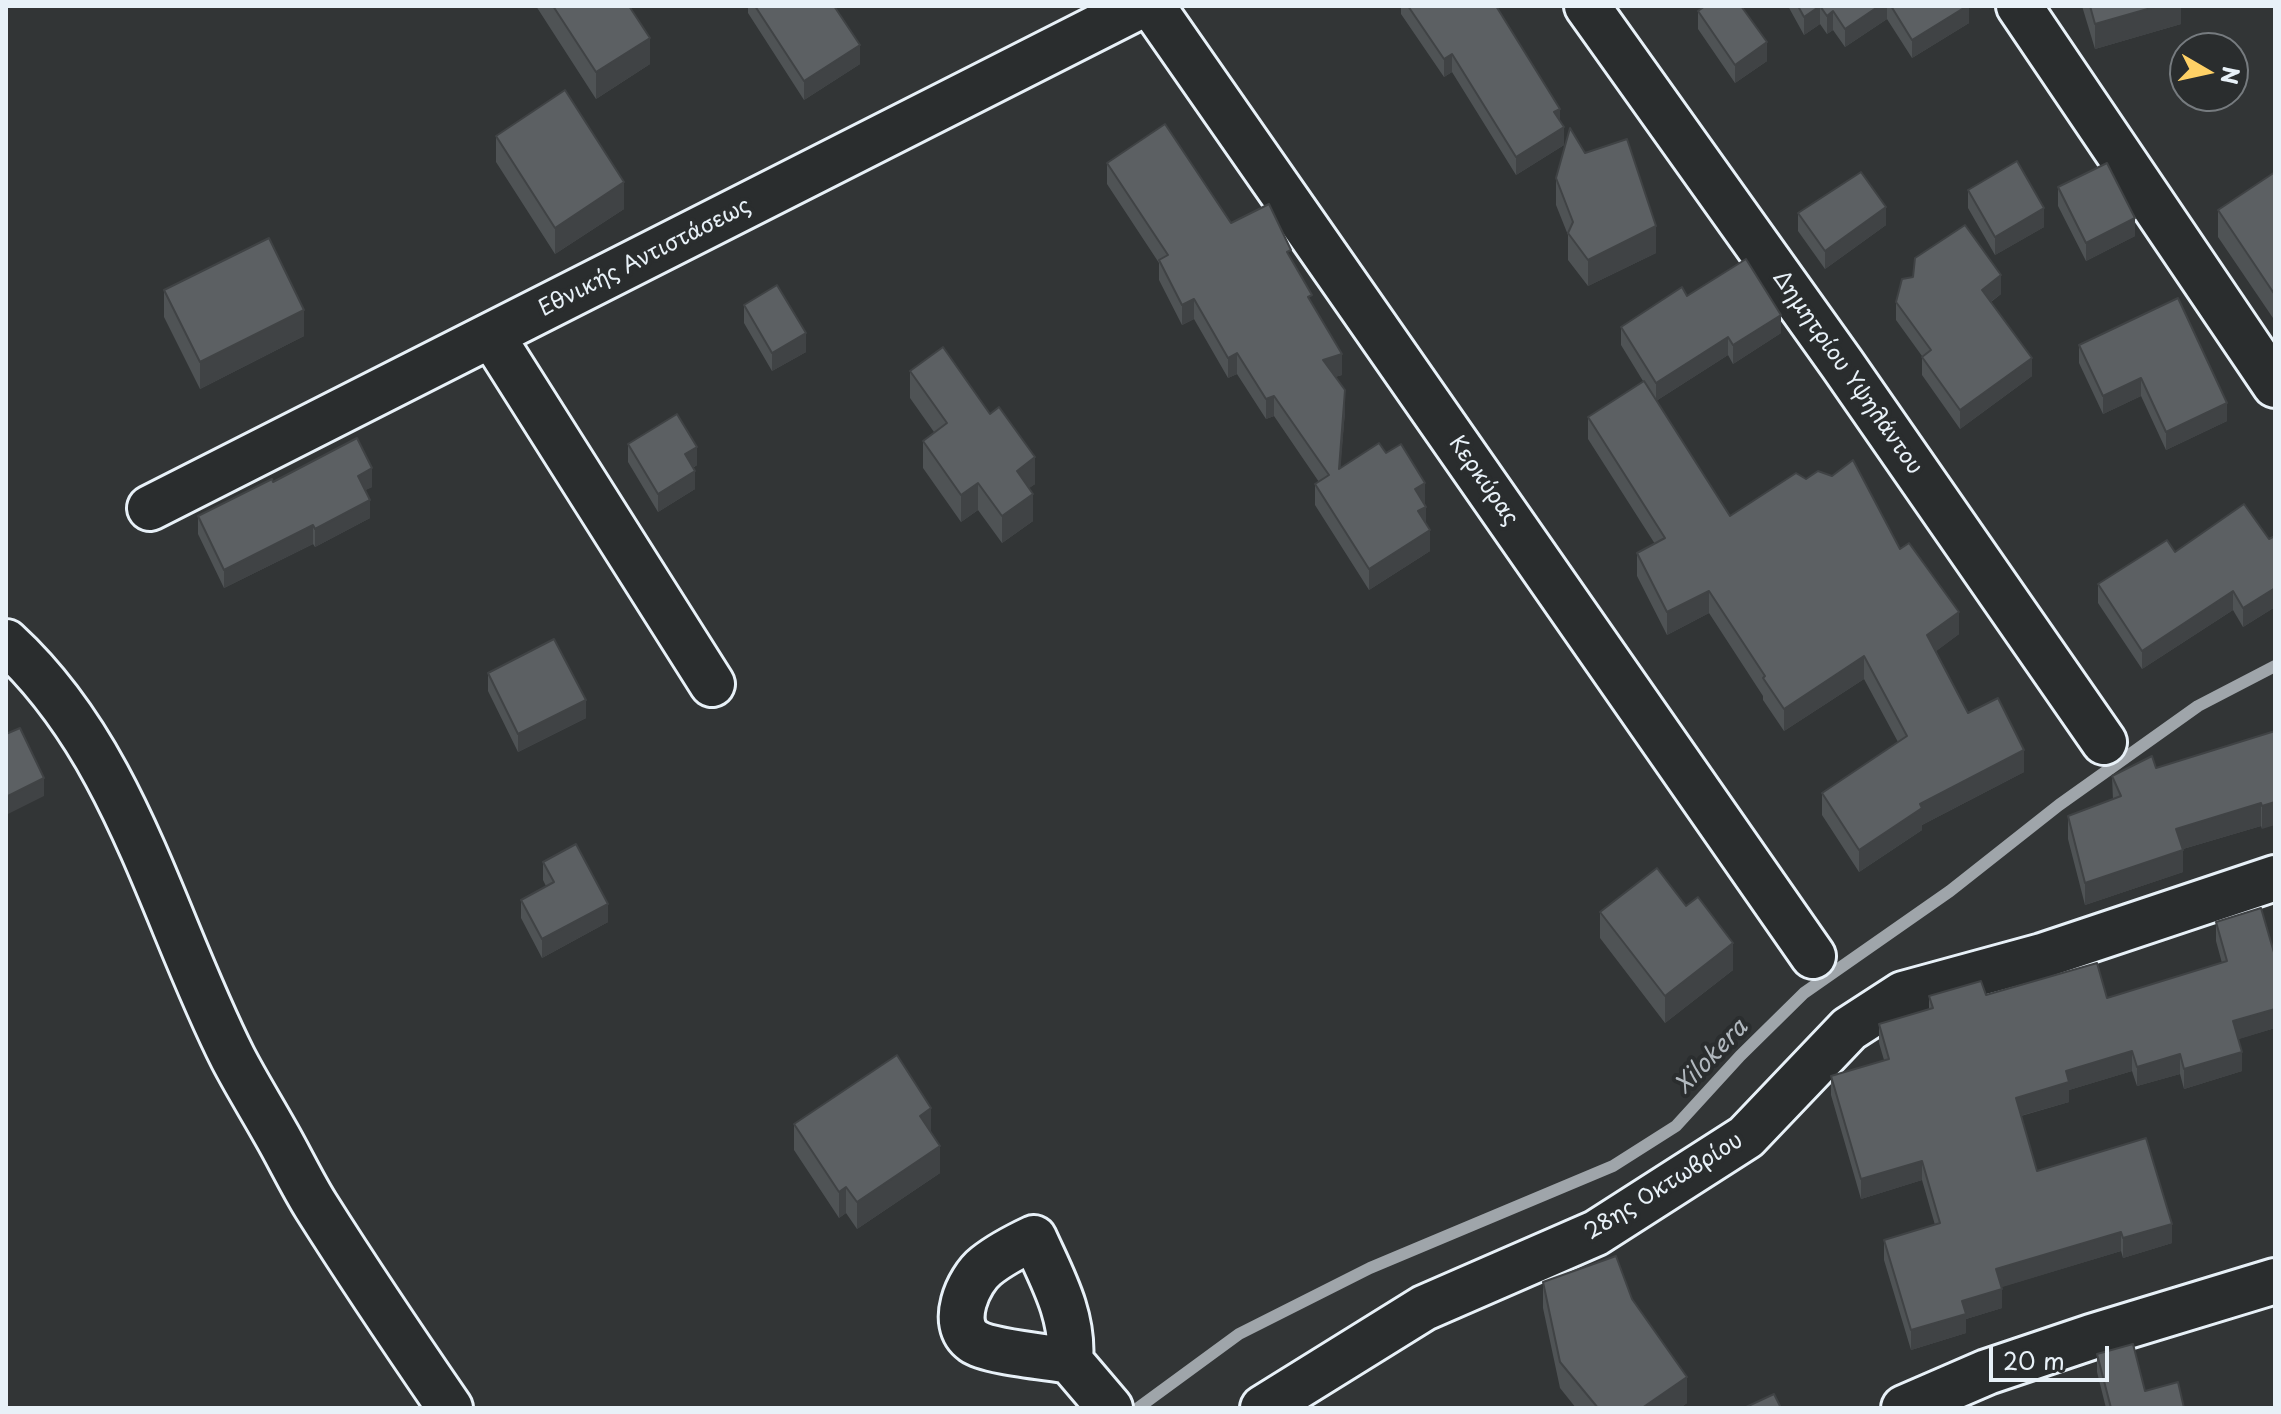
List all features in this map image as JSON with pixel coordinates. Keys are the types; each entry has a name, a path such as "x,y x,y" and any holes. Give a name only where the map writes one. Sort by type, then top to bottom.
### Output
{"street":[{"name":"Εθνικής Αντιστάσεως","path":"150,508 1140,6"},
{"name":"Κερκύρας","path":"1152,6 1813,956"},
{"name":"Δημητρίου Υψηλάντου","path":"1587,6 1842,364 2104,742"},
{"path":"2019,6 2275,385"},
{"path":"492,336 712,684"},
{"path":"6,642 58,696 79,727 118,798 152,870 207,1005 235,1061 314,1203 450,1408"},
{"name":"28ης Οκτωβρίου","path":"1263,1408 1424,1308 1596,1233 1746,1137 1849,1029 1903,994 2042,956 2275,878"},
{"path":"1904,1408 1987,1372 2275,1281"},
{"path":"1070,1361 1108,1406"}],"building":[{"path":"553,6 629,6 650,38 596,72"},
{"path":"755,6 834,6 860,45 804,81"},
{"path":"1408,6 1496,6 1560,109 1554,112 1564,127 1516,157 1452,54 1444,59"},
{"path":"1705,6 1741,6 1767,42 1735,65 1698,11"},
{"path":"1798,6 1820,6 1804,17"},
{"path":"1820,6 1879,6 1845,29 1833,11 1827,16"},
{"path":"1891,6 1967,6 1912,40"},
{"path":"2090,6 2158,6 2095,24"},
{"path":"565,90 624,182 555,228 496,136"},
{"path":"1165,124 1231,223 1269,204 1291,250 1287,252 1312,295 1308,297 1342,354 1323,360 1345,390 1339,469 1379,443 1386,453 1401,444 1425,483 1415,489 1426,507 1418,511 1430,530 1369,569 1315,484 1329,475 1274,396 1266,399 1237,353 1228,358 1194,299 1182,305 1159,260 1168,255 1107,163"},
{"path":"1570,128 1585,153 1627,139 1656,226 1588,260 1568,233 1573,222 1556,178"},
{"path":"2017,161 2044,208 1995,237 1968,190"},
{"path":"2107,163 2135,218 2086,243 2058,187"},
{"path":"1861,172 1886,207 1825,251 1798,213"},
{"path":"2275,172 2275,295 2218,210"},
{"path":"1965,225 2001,275 1982,290 2032,358 1960,410 1922,357 1931,350 1896,302 1902,279 1913,277 1915,258"},
{"path":"269,238 304,310 200,362 164,290"},
{"path":"1746,259 1781,315 1733,345 1728,337 1656,383 1621,327 1682,287 1687,296"},
{"path":"777,285 806,333 772,353 744,305"},
{"path":"2178,298 2227,403 2166,432 2141,378 2103,396 2079,345"},
{"path":"943,347 990,414 999,407 1035,457 1017,471 1033,494 1002,516 978,483 961,495 923,441 947,423 910,371"},
{"path":"1644,381 1730,516 1796,473 1806,479 1818,471 1832,476 1853,460 1900,549 1909,543 1959,612 1927,635 1968,713 1998,698 2024,750 1920,804 1922,808 1859,850 1822,793 1907,736 1864,656 1784,709 1709,591 1667,612 1637,553 1665,538 1588,417"},
{"path":"677,414 697,447 685,454 695,471 658,494 628,444"},
{"path":"357,438 372,468 358,476 370,500 224,570 198,516 272,479 273,482"},
{"path":"2244,504 2269,539 2275,536 2275,588 2243,608 2233,591 2142,651 2098,584 2167,540 2175,552"},
{"path":"554,639 586,700 518,734 488,673"},
{"path":"20,728 44,778 6,797 6,734"},
{"path":"2275,731 2275,802 2262,806 2261,803 2176,829 2183,850 2085,883 2068,816 2121,796 2112,776 2152,756 2156,768"},
{"path":"576,844 608,904 542,939 521,900 554,882 543,862"},
{"path":"1657,868 1686,906 1698,897 1733,943 1665,996 1600,912"},
{"path":"2261,908 2275,956 2275,1009 2233,1021 2242,1052 2184,1069 2180,1054 2137,1067 2132,1051 2066,1071 2069,1082 2016,1098 2037,1171 2146,1138 2172,1224 2123,1238 2121,1232 1996,1269 2002,1289 1962,1301 1966,1314 1911,1330 1884,1240 1940,1223 1922,1161 1861,1179 1831,1076 1889,1059 1879,1024 1933,1008 1929,996 1981,981 1986,995 2097,963 2107,998 2227,961 2216,922"},
{"path":"897,1055 931,1108 920,1116 940,1146 857,1202 846,1187 839,1192 794,1124"},
{"path":"1616,1256 1632,1299 1687,1377 1642,1408 1598,1408 1560,1362 1543,1282"},
{"path":"2133,1344 2145,1391 2178,1382 2184,1408 2111,1408 2097,1354"},
{"path":"1774,1394 1781,1408 1744,1408"}],"waterway":[{"name":"Xilokera","path":"1138,1408 1239,1334 1370,1268 1613,1166 1676,1126 1740,1056 1804,993 1950,891 2059,805 2198,706 2275,666"}]}
